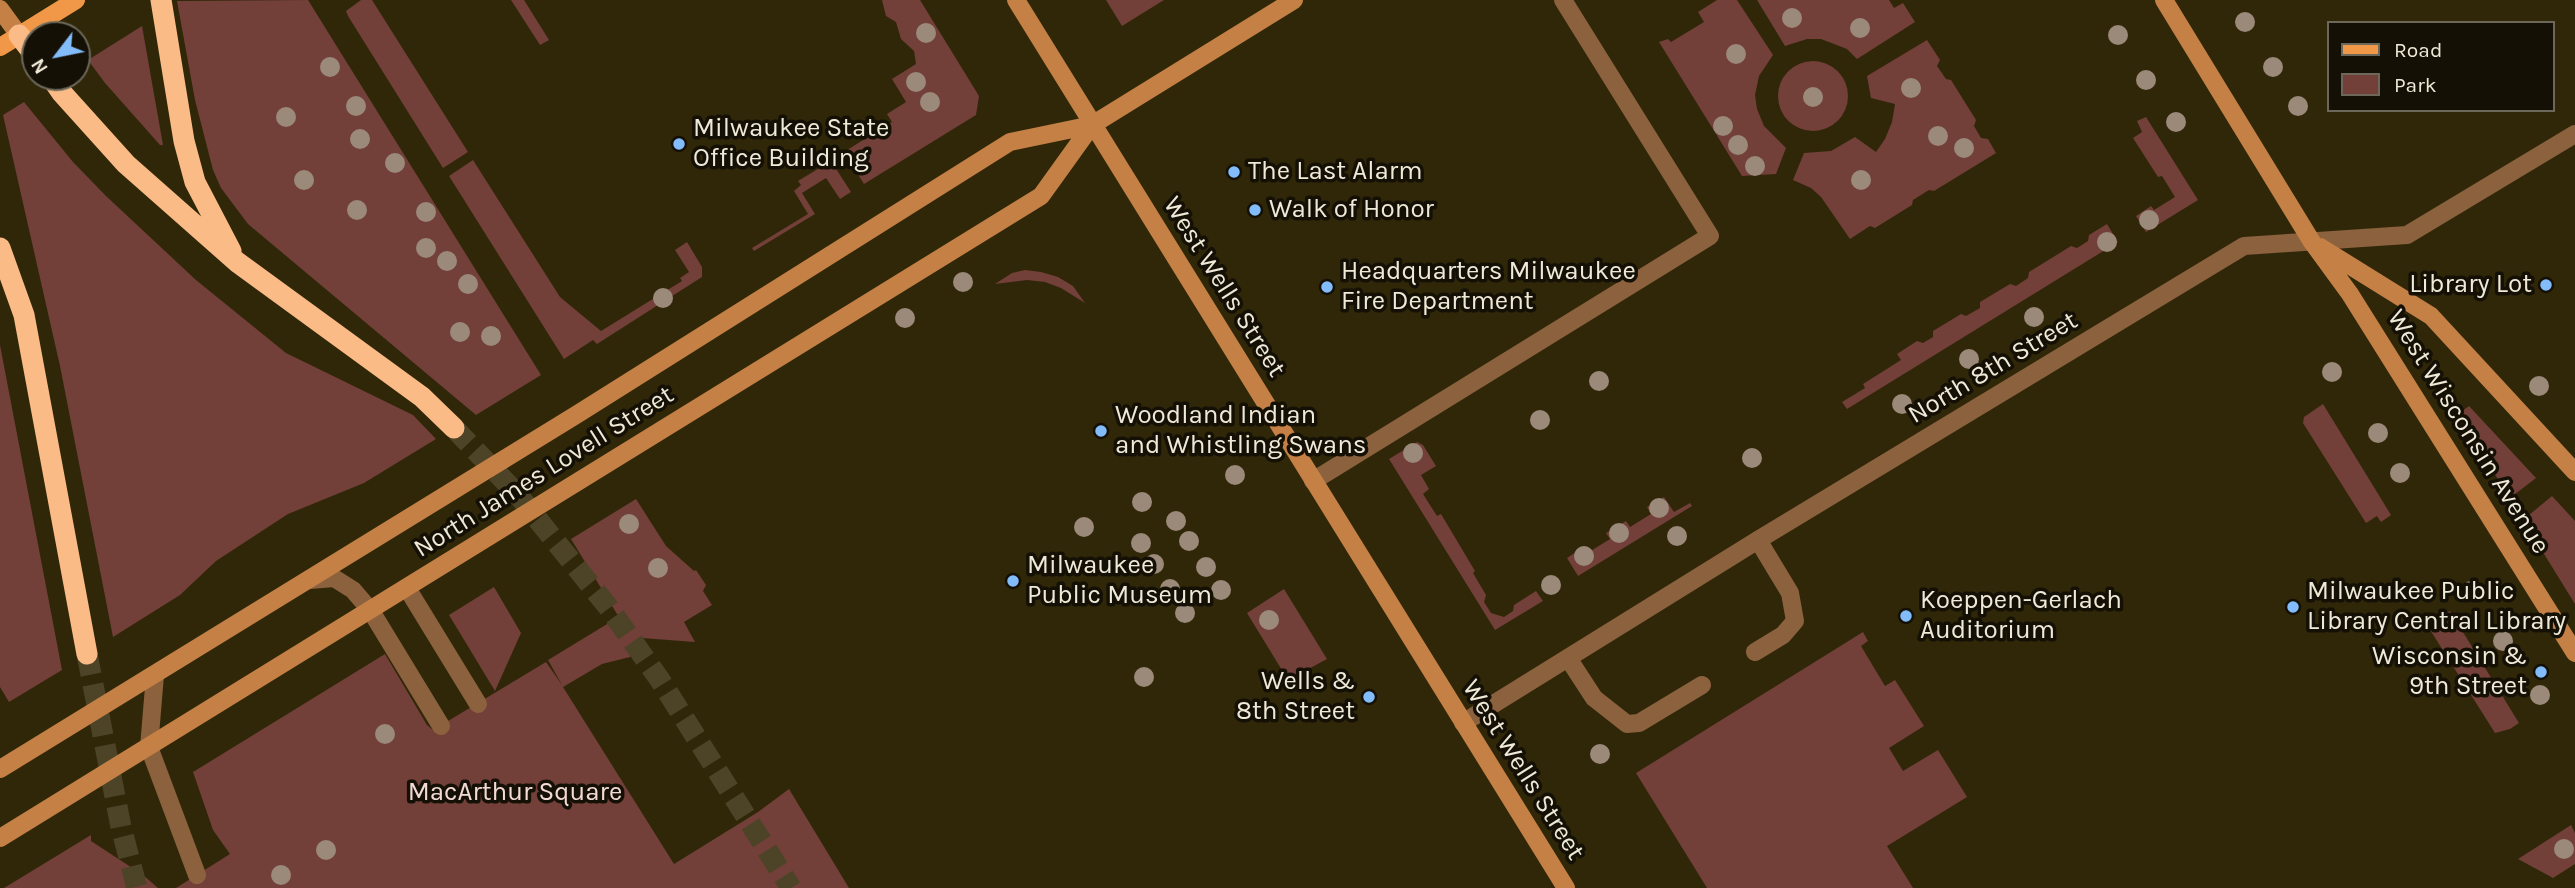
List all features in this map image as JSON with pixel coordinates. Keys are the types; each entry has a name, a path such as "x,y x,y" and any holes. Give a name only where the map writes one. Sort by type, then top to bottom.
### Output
{"highway":[{"path":"160,0 184,141 195,182 237,262"},
{"path":"61,91 126,164 237,262 422,397 454,428"},
{"path":"0,248 24,315 87,654"}],"main road":[{"path":"0,47 76,0"}],"street":[{"name":"West Wells Street","path":"1016,0 1566,888"},
{"name":"North James Lovell Street","path":"0,769 310,580 1010,142 1093,125 1294,0"},
{"path":"1313,481 1710,236 1563,0"},
{"name":"West Wisconsin Avenue","path":"2164,0 2312,242 2350,295 2575,653"},
{"path":"0,9 19,36"},
{"name":"North James Lovell Street","path":"0,838 1041,196 1093,125"},
{"name":"North 8th Street","path":"1463,723 1758,540 2244,246 2407,235 2575,134"},
{"name":"West Wisconsin Avenue","path":"2312,242 2431,316 2575,472"},
{"path":"1755,652 1783,635 1795,621 1790,593 1758,540"},
{"path":"310,580 334,578 353,590 371,611 441,726"},
{"path":"407,588 478,704"},
{"path":"1568,658 1594,698 1627,724 1639,723 1702,685"},
{"path":"155,675 149,747 197,875"}],"green space":[{"path":"308,0 541,375 476,415 248,224 221,188 213,170 195,100 177,1"},
{"path":"361,0 372,0 468,152 443,168 348,16 346,11"},
{"path":"511,0 524,0 549,40 540,45"},
{"path":"882,0 920,0 979,96 976,115 864,184 844,152 892,122 887,114 906,102 892,79 916,64 914,51 901,39 896,22 886,16"},
{"path":"1106,0 1164,0 1122,26"},
{"path":"1717,0 1737,0 1773,55 1759,76 1755,95 1764,126 1786,148 1776,174 1742,176 1659,42 1668,39 1671,42 1704,22 1698,12"},
{"path":"1757,0 1889,0 1894,8 1903,3 1915,22 1857,59 1847,49 1821,39 1807,39 1785,46"},
{"path":"142,26 163,145 160,145 105,83 91,64 91,58"},
{"path":"1927,40 1940,60 1937,66 1946,79 1951,80 1976,120 1974,126 1981,138 1988,139 1996,153 1934,191 1929,190 1913,200 1912,205 1875,228 1870,226 1850,239 1821,197 1811,188 1793,180 1804,153 1831,151 1855,137 1876,152 1892,122 1895,104 1871,98 1867,76"},
{"path":"1813,61 1838,71 1848,96 1838,121 1813,131 1788,121 1778,96 1788,71"},
{"path":"24,102 73,162 196,280 286,353 413,415 436,439 364,483 288,514 216,561 180,595 113,637 60,366 3,115"},
{"path":"2146,117 2198,200 2146,232 2136,216 2151,206 2154,210 2175,197 2162,176 2158,177 2133,138 2142,132 2137,121"},
{"path":"473,160 560,297 601,331 682,281 680,278 689,272 675,250 687,242 702,267 702,277 597,344 593,340 564,359 449,176"},
{"path":"831,161 851,192 840,199 826,178 802,193 815,214 754,251 752,248 808,214 794,191 801,185 798,181"},
{"path":"2107,224 2118,242 1847,409 1842,402 1865,388 1863,384 1901,360 1897,354 1917,341 1923,343 1933,337 1933,331 1961,314 1966,316 1980,308 1980,302 2010,284 2016,286 2028,278 2029,272 2071,246 2077,248 2088,241 2089,235"},
{"path":"1025,270 1058,277 1073,286 1085,303 1061,288 1045,282 1027,280 995,284 1012,273"},
{"path":"0,345 62,670 9,702 0,687"},
{"path":"2323,404 2391,515 2381,522 2377,516 2366,523 2303,423 2304,417"},
{"path":"2469,406 2536,478 2510,498 2457,415"},
{"path":"1417,442 1423,445 1436,466 1421,475 1429,489 1423,494 1437,516 1441,514 1475,571 1473,573 1486,595 1484,602 1491,613 1504,617 1513,611 1514,605 1536,591 1543,601 1495,630 1389,459"},
{"path":"2552,496 2575,521 2575,604 2523,520"},
{"path":"1664,497 1674,512 1690,503 1692,506 1578,576 1567,558 1585,546 1589,552 1610,539 1606,533 1626,521 1630,527 1651,514 1647,507"},
{"name":"MacArthur Square","path":"636,499 666,546 696,570 706,585 703,591 712,605 684,622 695,642 642,638 630,657 602,664 563,687 674,864 758,812 789,789 849,888 176,888 230,854 213,830 193,772 385,654 427,725 433,730 546,662 562,685 548,660 622,615 617,614 571,539"},
{"path":"494,587 521,633 495,691 449,615"},
{"path":"1284,589 1327,659 1288,680 1247,613"},
{"path":"2450,611 2519,723 2510,729 2495,733 2427,625"},
{"path":"1863,632 1868,641 1861,646 1885,686 1895,680 1924,726 1889,748 1903,771 1938,750 1967,797 1887,846 1913,888 1707,888 1636,773"},
{"path":"2571,825 2575,833 2575,864 2553,878 2518,859"},
{"path":"91,835 91,841 158,888 4,888"}],"tunnel":[{"path":"454,428 518,495 609,608 660,680 791,888"},
{"path":"87,654 121,827 137,888"}],"place":[{"name":"Milwaukee State Office Building","path":"679,144"},
{"name":"The Last Alarm","path":"1234,172"},
{"name":"Walk of Honor","path":"1255,210"},
{"name":"Library Lot","path":"2546,285"},
{"name":"Headquarters Milwaukee Fire Department","path":"1327,287"},
{"name":"Woodland Indian and Whistling Swans","path":"1101,431"},
{"name":"Milwaukee Public Museum","path":"1013,581"},
{"name":"Milwaukee Public Library Central Library","path":"2293,607"},
{"name":"Koeppen-Gerlach Auditorium","path":"1906,616"},
{"name":"Wisconsin & 9th Street","path":"2541,672"},
{"name":"Wells & 8th Street","path":"1369,697"}]}
